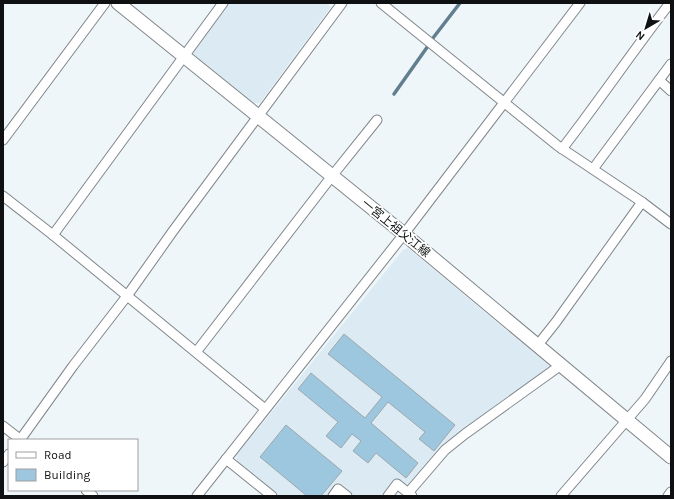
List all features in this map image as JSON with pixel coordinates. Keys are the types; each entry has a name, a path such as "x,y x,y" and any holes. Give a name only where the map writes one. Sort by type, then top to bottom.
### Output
{"main road":[{"name":"一宮上祖父江線","path":"118,3 404,234 671,457"}],"street":[{"path":"3,140 105,3"},
{"path":"53,235 223,3"},
{"path":"21,439 73,366 128,296 173,231 342,3"},
{"path":"381,3 562,149 593,168 671,224"},
{"path":"197,496 404,234 580,3"},
{"path":"562,149 670,3"},
{"path":"593,168 671,64"},
{"path":"659,80 671,92"},
{"path":"197,352 332,176 377,120"},
{"path":"3,196 197,352 265,409"},
{"path":"537,346 556,322 642,202"},
{"path":"561,496 645,399 671,361"},
{"path":"388,496 397,484 410,495 445,450 464,434 561,365"},
{"path":"3,426 19,439"},
{"path":"226,459 272,496"},
{"path":"333,496 338,489 347,496"},
{"path":"668,496 671,492"}],"shaded area":[{"path":"222,3 326,3 331,7 260,103 254,103 187,49"},
{"path":"408,248 552,368 468,428 409,487 397,478 384,496 354,496 338,483 327,496 278,496 237,462 236,456 403,250"}],"building":[{"path":"344,334 455,425 434,451 419,439 425,432 388,402 371,423 418,463 406,478 376,453 368,463 353,451 361,441 352,434 341,448 326,436 338,422 298,389 311,373 365,418 382,397 328,354"},
{"path":"286,425 342,471 321,496 307,496 260,457"}],"waterway":[{"path":"433,38 460,3"},
{"path":"394,94 428,46"}]}
